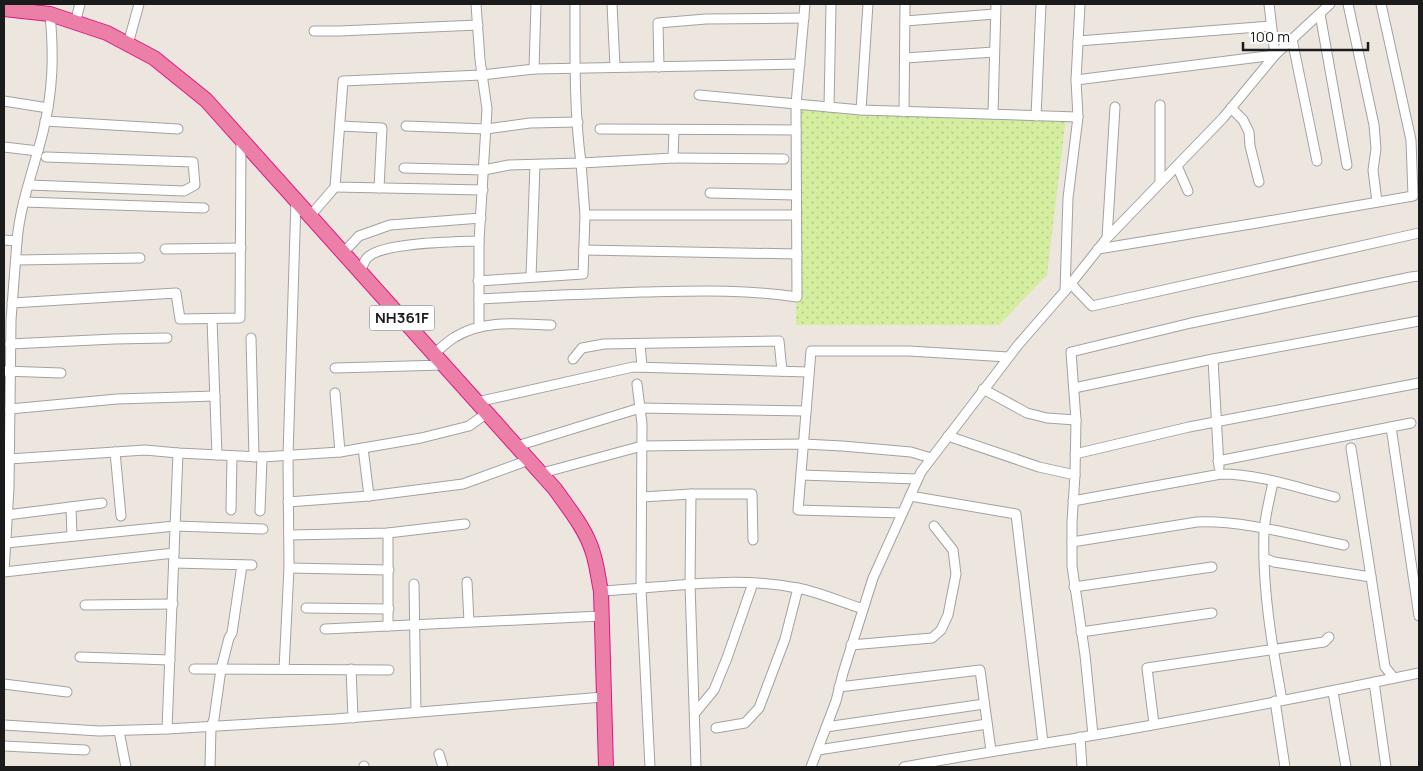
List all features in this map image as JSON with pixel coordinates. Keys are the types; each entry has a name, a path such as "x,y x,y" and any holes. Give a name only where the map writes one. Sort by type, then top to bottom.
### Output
{"highway":[{"name":"NH361F","path":"4,9 50,14 108,33 154,58 206,100 542,473 579,523 593,551 601,591 606,767"}],"street":[{"path":"75,23 80,4"},
{"path":"128,44 139,4"},
{"path":"476,4 487,110 479,241 479,327"},
{"path":"534,70 536,4"},
{"path":"478,281 583,274 585,215 578,122 576,4"},
{"path":"612,4 615,67"},
{"path":"478,300 541,295 680,291 763,293 797,298 796,104 805,4"},
{"path":"830,107 831,4"},
{"path":"861,110 868,4"},
{"path":"904,112 905,4"},
{"path":"993,114 996,4"},
{"path":"1036,116 1041,4"},
{"path":"1068,288 1068,198 1078,117 1076,80 1080,4"},
{"path":"1269,4 1275,55"},
{"path":"811,767 839,688 872,578 917,479 931,458 1008,357 1068,288 1107,238 1232,108 1275,55 1330,4"},
{"path":"1348,4 1374,125 1376,149 1373,170 1377,202"},
{"path":"1098,249 1257,224 1414,196 1411,140 1381,4"},
{"path":"50,14 53,76 48,108 24,202 17,241 12,304 8,320 10,344 7,371 10,409 7,420 9,459 8,515 4,572 174,554"},
{"path":"905,20 996,14"},
{"path":"1320,14 1347,165"},
{"path":"659,66 658,23 804,18"},
{"path":"314,31 338,32 478,25"},
{"path":"1078,41 1271,26"},
{"path":"1292,39 1317,161"},
{"path":"905,58 994,52"},
{"path":"1076,80 1275,55"},
{"path":"310,216 335,187 343,81 482,75 534,70 800,64"},
{"path":"699,95 861,110 1078,117"},
{"path":"4,100 48,108"},
{"path":"1160,105 1160,182"},
{"path":"1107,238 1115,106"},
{"path":"1232,108 1243,120 1249,132 1250,146 1259,182"},
{"path":"45,121 178,129"},
{"path":"406,126 486,129 530,123 578,122"},
{"path":"340,126 382,128 379,188"},
{"path":"600,130 796,130"},
{"path":"673,158 674,130"},
{"path":"12,304 176,293 180,319 240,318 241,138"},
{"path":"4,147 38,151"},
{"path":"29,185 184,191 195,185 195,167 193,162 46,157"},
{"path":"404,168 484,170 509,165 673,158 784,159"},
{"path":"532,277 534,165"},
{"path":"1177,166 1188,191"},
{"path":"335,187 483,190"},
{"path":"710,193 796,195"},
{"path":"284,669 289,568 288,456 296,200"},
{"path":"24,202 204,208"},
{"path":"585,215 796,215"},
{"path":"343,253 359,236 390,225 480,218"},
{"path":"1068,288 1092,306 1419,233"},
{"path":"4,240 17,241"},
{"path":"360,272 367,258 376,251 409,245 479,241"},
{"path":"165,249 241,248"},
{"path":"584,250 797,254"},
{"path":"16,260 140,258"},
{"path":"1093,735 1072,566 1076,420 1071,352 1244,312 1419,276"},
{"path":"212,319 217,455"},
{"path":"1074,388 1213,359 1419,321"},
{"path":"434,354 455,337 479,327 494,324 551,324"},
{"path":"10,344 168,338"},
{"path":"251,338 260,511"},
{"path":"573,359 582,348 604,344 779,341 782,371"},
{"path":"640,344 642,367"},
{"path":"902,514 798,510 811,351 909,352 1008,357"},
{"path":"1213,359 1218,461 1221,474"},
{"path":"334,368 444,365"},
{"path":"477,402 633,367 809,372"},
{"path":"7,371 61,373"},
{"path":"1075,454 1216,423 1419,383"},
{"path":"638,384 642,446 642,589 650,767"},
{"path":"984,389 1027,413 1048,418 1076,420"},
{"path":"336,393 340,452"},
{"path":"10,409 117,399 215,396"},
{"path":"517,446 640,408 806,411"},
{"path":"9,459 145,450 178,454 258,457 340,452 422,438 469,426 487,413"},
{"path":"1218,461 1411,423"},
{"path":"1391,427 1419,616"},
{"path":"948,436 1039,467 1075,475"},
{"path":"542,473 642,446 804,444 911,452 931,458"},
{"path":"363,448 369,496"},
{"path":"1351,448 1385,667 1394,678"},
{"path":"115,452 121,516"},
{"path":"167,729 178,454"},
{"path":"231,510 232,456"},
{"path":"288,502 369,496 463,484 529,460"},
{"path":"1073,501 1221,474 1234,474 1335,497"},
{"path":"801,475 917,479"},
{"path":"1273,482 1264,529 1264,558 1285,767"},
{"path":"642,497 691,494 752,494 753,540"},
{"path":"691,494 690,584 696,767"},
{"path":"910,496 1016,514 1043,743"},
{"path":"8,515 102,504"},
{"path":"70,507 72,536"},
{"path":"1072,542 1197,522 1210,522 1264,529 1344,545"},
{"path":"289,535 388,533 465,524"},
{"path":"6,543 175,526 264,529"},
{"path":"851,645 932,638 941,630 948,615 956,574 953,550 934,526"},
{"path":"388,533 388,626"},
{"path":"1264,558 1274,562 1371,577"},
{"path":"174,563 252,565"},
{"path":"210,767 211,727 214,719 221,669 232,633 242,565"},
{"path":"1074,587 1212,567"},
{"path":"289,568 389,570"},
{"path":"466,582 469,622"},
{"path":"601,591 690,584 753,583 798,588 863,608"},
{"path":"694,713 714,690 753,583"},
{"path":"414,584 416,712"},
{"path":"716,728 745,723 759,708 784,639 798,588"},
{"path":"85,605 173,604"},
{"path":"306,608 389,609"},
{"path":"1081,632 1212,613"},
{"path":"325,629 601,616"},
{"path":"1154,724 1147,668 1324,642 1329,637"},
{"path":"80,657 170,660"},
{"path":"194,669 390,670"},
{"path":"351,670 353,718"},
{"path":"839,688 980,670 991,751"},
{"path":"904,767 1333,692 1419,673"},
{"path":"1374,682 1386,767"},
{"path":"4,684 66,692"},
{"path":"1333,692 1346,767"},
{"path":"4,725 99,731 211,727 353,718 603,697"},
{"path":"826,726 984,704"},
{"path":"818,750 987,724"},
{"path":"119,731 126,767"},
{"path":"1080,737 1082,767"},
{"path":"4,746 85,750"},
{"path":"439,754 443,767"}],"green space":[{"path":"796,104 1066,117 1047,275 999,325 796,325"}]}
